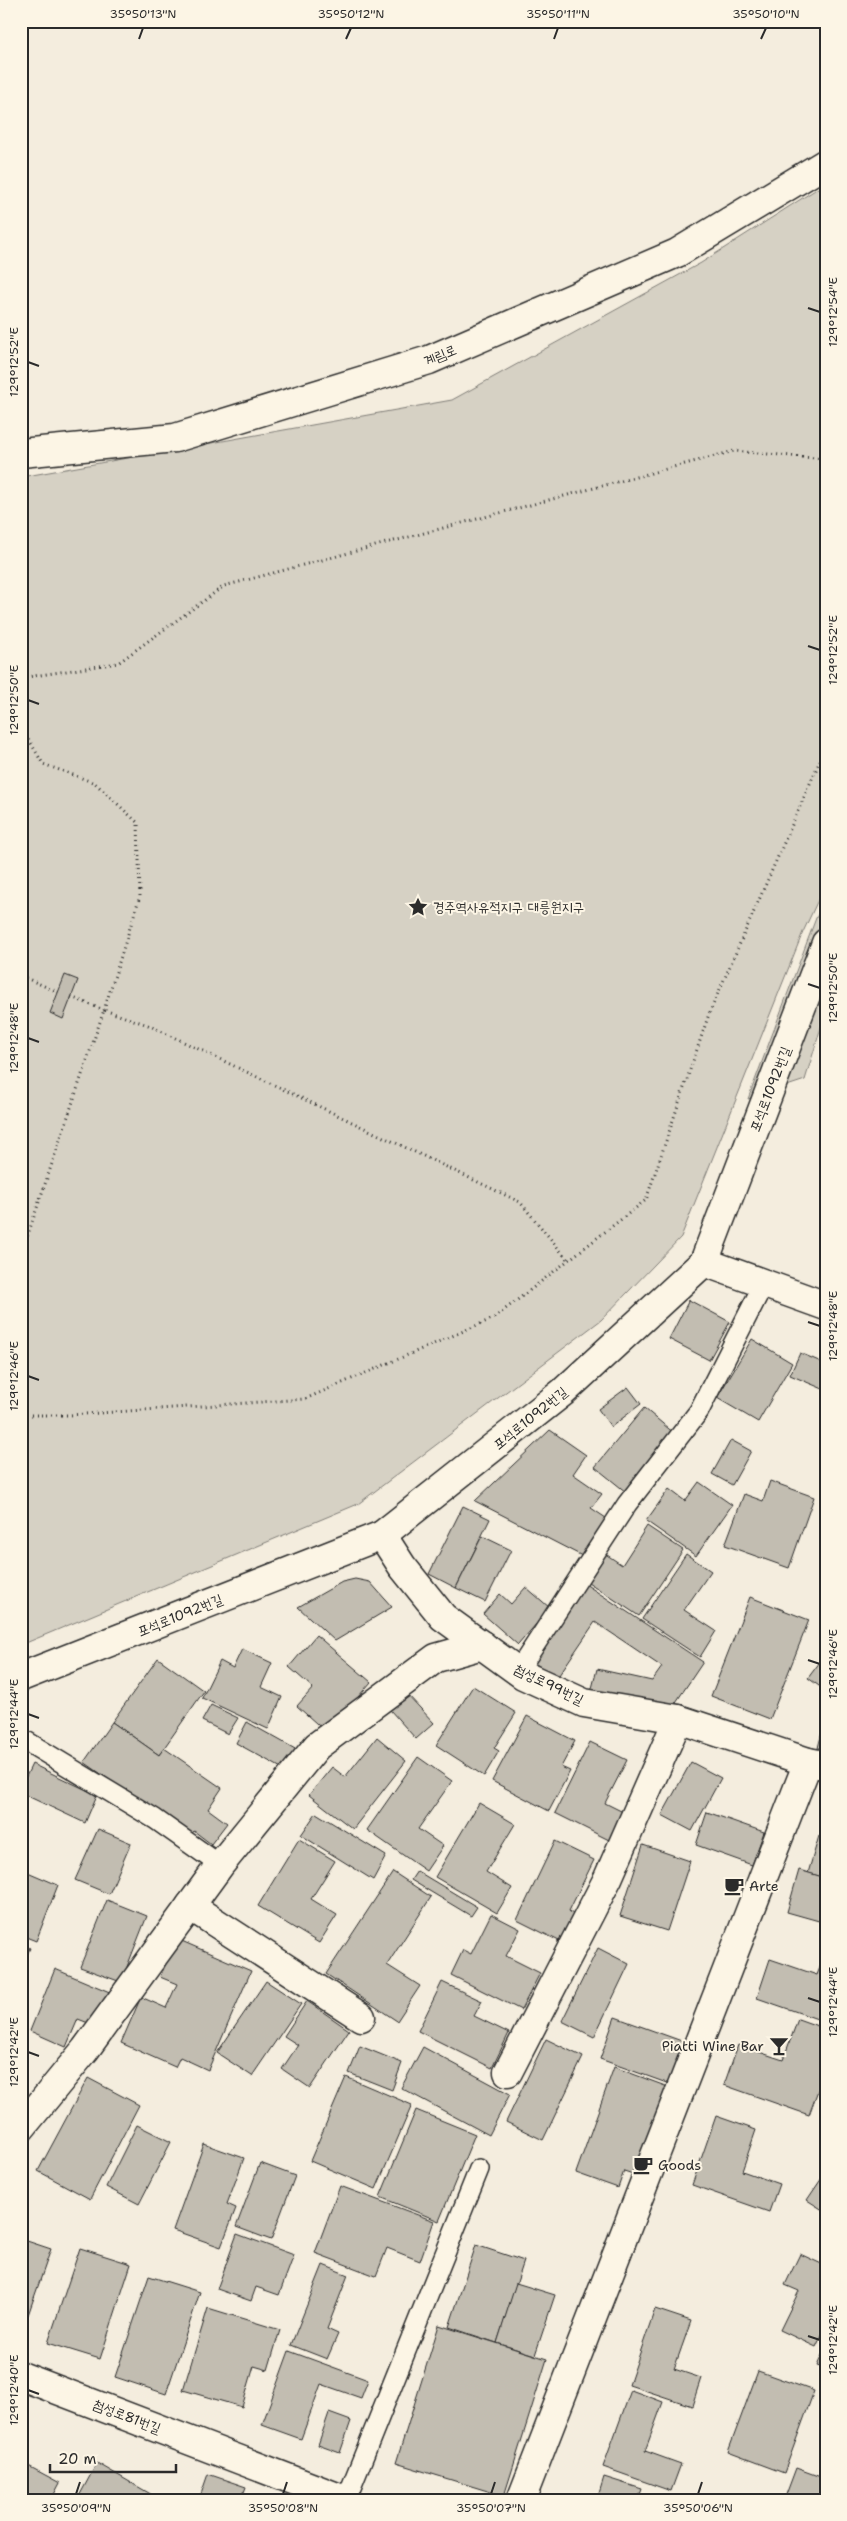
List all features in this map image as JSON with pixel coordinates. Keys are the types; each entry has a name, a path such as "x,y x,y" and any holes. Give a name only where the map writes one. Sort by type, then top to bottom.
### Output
{"street":[{"name":"계림로","path":"21,453 175,438 429,360 677,253 826,163"},
{"name":"포석로1092번길","path":"21,1678 382,1535 563,1392 704,1262 826,943"},
{"path":"704,1262 826,1306"},
{"name":"첨성로99번길","path":"382,1535 402,1566 444,1617 518,1671 584,1703 678,1719 817,1763"},
{"path":"21,2128 85,2050 220,1865 317,1746 436,1658 482,1645"},
{"path":"508,2072 608,1878 678,1719"},
{"path":"521,2500 817,1763"},
{"path":"190,1906 361,2017"},
{"name":"첨성로81번길","path":"21,2376 345,2500"}],"lane":[{"path":"518,1671 626,1504 699,1411 764,1283"},
{"path":"21,1738 155,1818 220,1865"},
{"path":"345,2500 479,2169"}],"path":[{"path":"21,678 118,663 224,586 734,451 826,459"},
{"path":"21,726 43,764 95,783 138,823 140,896 104,1010 21,1255"},
{"path":"21,1415 70,1415 305,1399 494,1318 646,1200 709,1014 826,747"},
{"path":"21,976 58,992"},
{"path":"71,997 148,1025 520,1202 568,1260"}],"shaded area":[{"name":"경주역사유적지구 대릉원지구","path":"826,183 826,883 803,932 681,1237 601,1320 358,1504 21,1645 21,477 452,400 701,263"},
{"path":"826,899 826,1011 805,1080 748,1099 816,918"}],"building":[{"path":"65,975 78,980 63,1019 50,1013"},
{"path":"689,1300 730,1322 709,1360 669,1339"},
{"path":"752,1339 792,1363 758,1422 717,1398"},
{"path":"800,1353 826,1364 826,1383 823,1389 790,1375"},
{"path":"628,1387 641,1404 611,1427 598,1409"},
{"path":"644,1408 675,1434 626,1492 595,1467"},
{"path":"550,1430 586,1455 573,1474 602,1494 591,1508 609,1520 584,1557 475,1501"},
{"path":"731,1440 751,1451 732,1485 712,1474"},
{"path":"770,1481 814,1497 789,1568 725,1545 744,1494 763,1501"},
{"path":"699,1482 732,1505 696,1556 646,1521 669,1489 685,1501"},
{"path":"463,1506 490,1519 456,1588 429,1574"},
{"path":"647,1526 683,1550 639,1616 585,1580 604,1553 622,1565"},
{"path":"482,1536 511,1550 485,1602 456,1588"},
{"path":"686,1554 711,1571 684,1610 716,1631 700,1657 642,1619"},
{"path":"355,1579 370,1582 392,1607 335,1641 298,1607 342,1582"},
{"path":"582,1582 703,1662 668,1714 590,1696 597,1669 652,1681 662,1667 595,1622 557,1678 530,1660"},
{"path":"526,1587 550,1608 518,1645 483,1614 500,1594 511,1604"},
{"path":"750,1597 809,1620 770,1719 711,1696"},
{"path":"316,1635 371,1682 327,1733 297,1706 313,1688 289,1667"},
{"path":"242,1649 272,1663 261,1687 282,1697 268,1729 202,1698 220,1661 233,1668"},
{"path":"826,1654 826,1691 808,1678"},
{"path":"158,1658 204,1691 159,1755 112,1722"},
{"path":"473,1686 516,1713 494,1748 499,1751 484,1776 436,1745"},
{"path":"407,1694 434,1723 416,1739 390,1710"},
{"path":"211,1705 238,1718 228,1734 202,1721"},
{"path":"527,1716 575,1741 561,1767 570,1771 549,1811 492,1781"},
{"path":"826,1716 826,1754 817,1752"},
{"path":"112,1722 159,1755 164,1748 222,1788 208,1809 227,1823 211,1844 194,1831 190,1836 84,1762"},
{"path":"247,1722 297,1750 285,1770 236,1743"},
{"path":"377,1737 406,1761 353,1829 309,1795 332,1767 345,1777"},
{"path":"590,1742 627,1760 605,1803 629,1815 615,1843 555,1813"},
{"path":"418,1757 452,1781 418,1829 443,1846 426,1871 367,1830"},
{"path":"691,1762 721,1778 692,1831 662,1815"},
{"path":"32,1764 97,1795 85,1823 21,1793 21,1787"},
{"path":"479,1803 515,1824 486,1872 512,1888 497,1913 435,1877"},
{"path":"707,1812 764,1832 752,1865 696,1845"},
{"path":"316,1813 386,1856 373,1880 301,1835"},
{"path":"98,1829 131,1843 109,1894 75,1880"},
{"path":"819,1836 826,1838 826,1878 808,1873"},
{"path":"299,1839 335,1861 311,1899 337,1915 319,1943 258,1906"},
{"path":"555,1841 594,1860 569,1911 574,1915 561,1942 517,1920"},
{"path":"643,1845 690,1861 667,1931 620,1916"},
{"path":"23,1870 58,1885 36,1941 21,1935 21,1875"},
{"path":"799,1870 826,1878 826,1923 787,1912"},
{"path":"417,1871 477,1907 471,1916 411,1880"},
{"path":"393,1872 431,1897 387,1965 420,1986 397,2021 326,1974"},
{"path":"107,1900 147,1916 121,1982 80,1967"},
{"path":"491,1914 520,1929 506,1956 540,1973 521,2010 451,1975 463,1950 471,1954"},
{"path":"177,1939 251,1971 208,2070 180,2057 175,2067 121,2043 141,1997 166,2008 177,1984 160,1977"},
{"path":"21,1944 30,1948 21,1968"},
{"path":"598,1948 629,1964 594,2037 562,2021"},
{"path":"826,1952 826,2022 757,1998 770,1959 817,1975"},
{"path":"55,1969 112,1993 99,2027 78,2019 66,2047 30,2031"},
{"path":"266,1981 301,2004 252,2076 217,2053"},
{"path":"442,1982 482,2001 474,2016 509,2033 492,2068 418,2031"},
{"path":"307,2001 349,2030 310,2088 282,2069 298,2045 284,2036"},
{"path":"615,2017 690,2044 675,2086 600,2059"},
{"path":"798,2019 826,2029 826,2068 809,2115 724,2085 738,2045 783,2060"},
{"path":"546,2039 583,2057 543,2140 506,2122"},
{"path":"360,2046 402,2063 392,2090 349,2073"},
{"path":"423,2047 510,2094 489,2135 401,2088"},
{"path":"614,2067 668,2087 636,2175 624,2171 618,2188 576,2173"},
{"path":"346,2077 412,2105 376,2189 310,2161"},
{"path":"88,2078 139,2105 90,2199 38,2171"},
{"path":"416,2110 475,2134 439,2221 380,2197"},
{"path":"716,2116 756,2130 742,2171 779,2184 769,2212 692,2185"},
{"path":"137,2125 171,2142 139,2204 106,2187"},
{"path":"204,2144 244,2158 227,2204 236,2208 221,2247 173,2230"},
{"path":"260,2163 295,2176 271,2240 236,2227"},
{"path":"826,2172 826,2212 807,2200"},
{"path":"340,2186 434,2221 420,2261 387,2248 376,2276 315,2253"},
{"path":"237,2234 294,2255 279,2295 256,2287 251,2301 217,2289"},
{"path":"21,2239 51,2249 28,2315 21,2313"},
{"path":"476,2245 524,2261 497,2343 449,2327"},
{"path":"80,2248 131,2264 100,2359 48,2343"},
{"path":"800,2254 826,2266 826,2326 816,2347 780,2330 799,2291 785,2285"},
{"path":"323,2265 348,2275 327,2329 338,2334 327,2359 291,2345"},
{"path":"149,2276 200,2292 166,2394 115,2377"},
{"path":"516,2283 555,2295 535,2355 497,2343"},
{"path":"208,2308 280,2330 268,2370 254,2366 242,2407 183,2390"},
{"path":"655,2309 691,2321 674,2369 701,2378 692,2406 629,2385"},
{"path":"439,2325 547,2359 504,2496 396,2463"},
{"path":"826,2346 826,2369 817,2366"},
{"path":"289,2351 368,2380 361,2398 321,2384 301,2439 262,2425"},
{"path":"758,2371 814,2391 784,2473 728,2452"},
{"path":"631,2390 663,2402 645,2451 681,2464 671,2491 603,2467"},
{"path":"329,2413 351,2421 340,2453 318,2445"},
{"path":"21,2462 60,2483 51,2500 21,2500"},
{"path":"97,2463 161,2500 77,2500"},
{"path":"796,2468 826,2479 826,2500 784,2500"},
{"path":"208,2474 246,2487 241,2500 199,2500"},
{"path":"604,2477 642,2489 638,2500 597,2500"}],"place":[{"name":"경주역사유적지구 대릉원지구","path":"418,907"},
{"name":"Arte","path":"734,1886"},
{"name":"Piatti Wine Bar","path":"779,2046"},
{"name":"Goods","path":"643,2165"}]}
